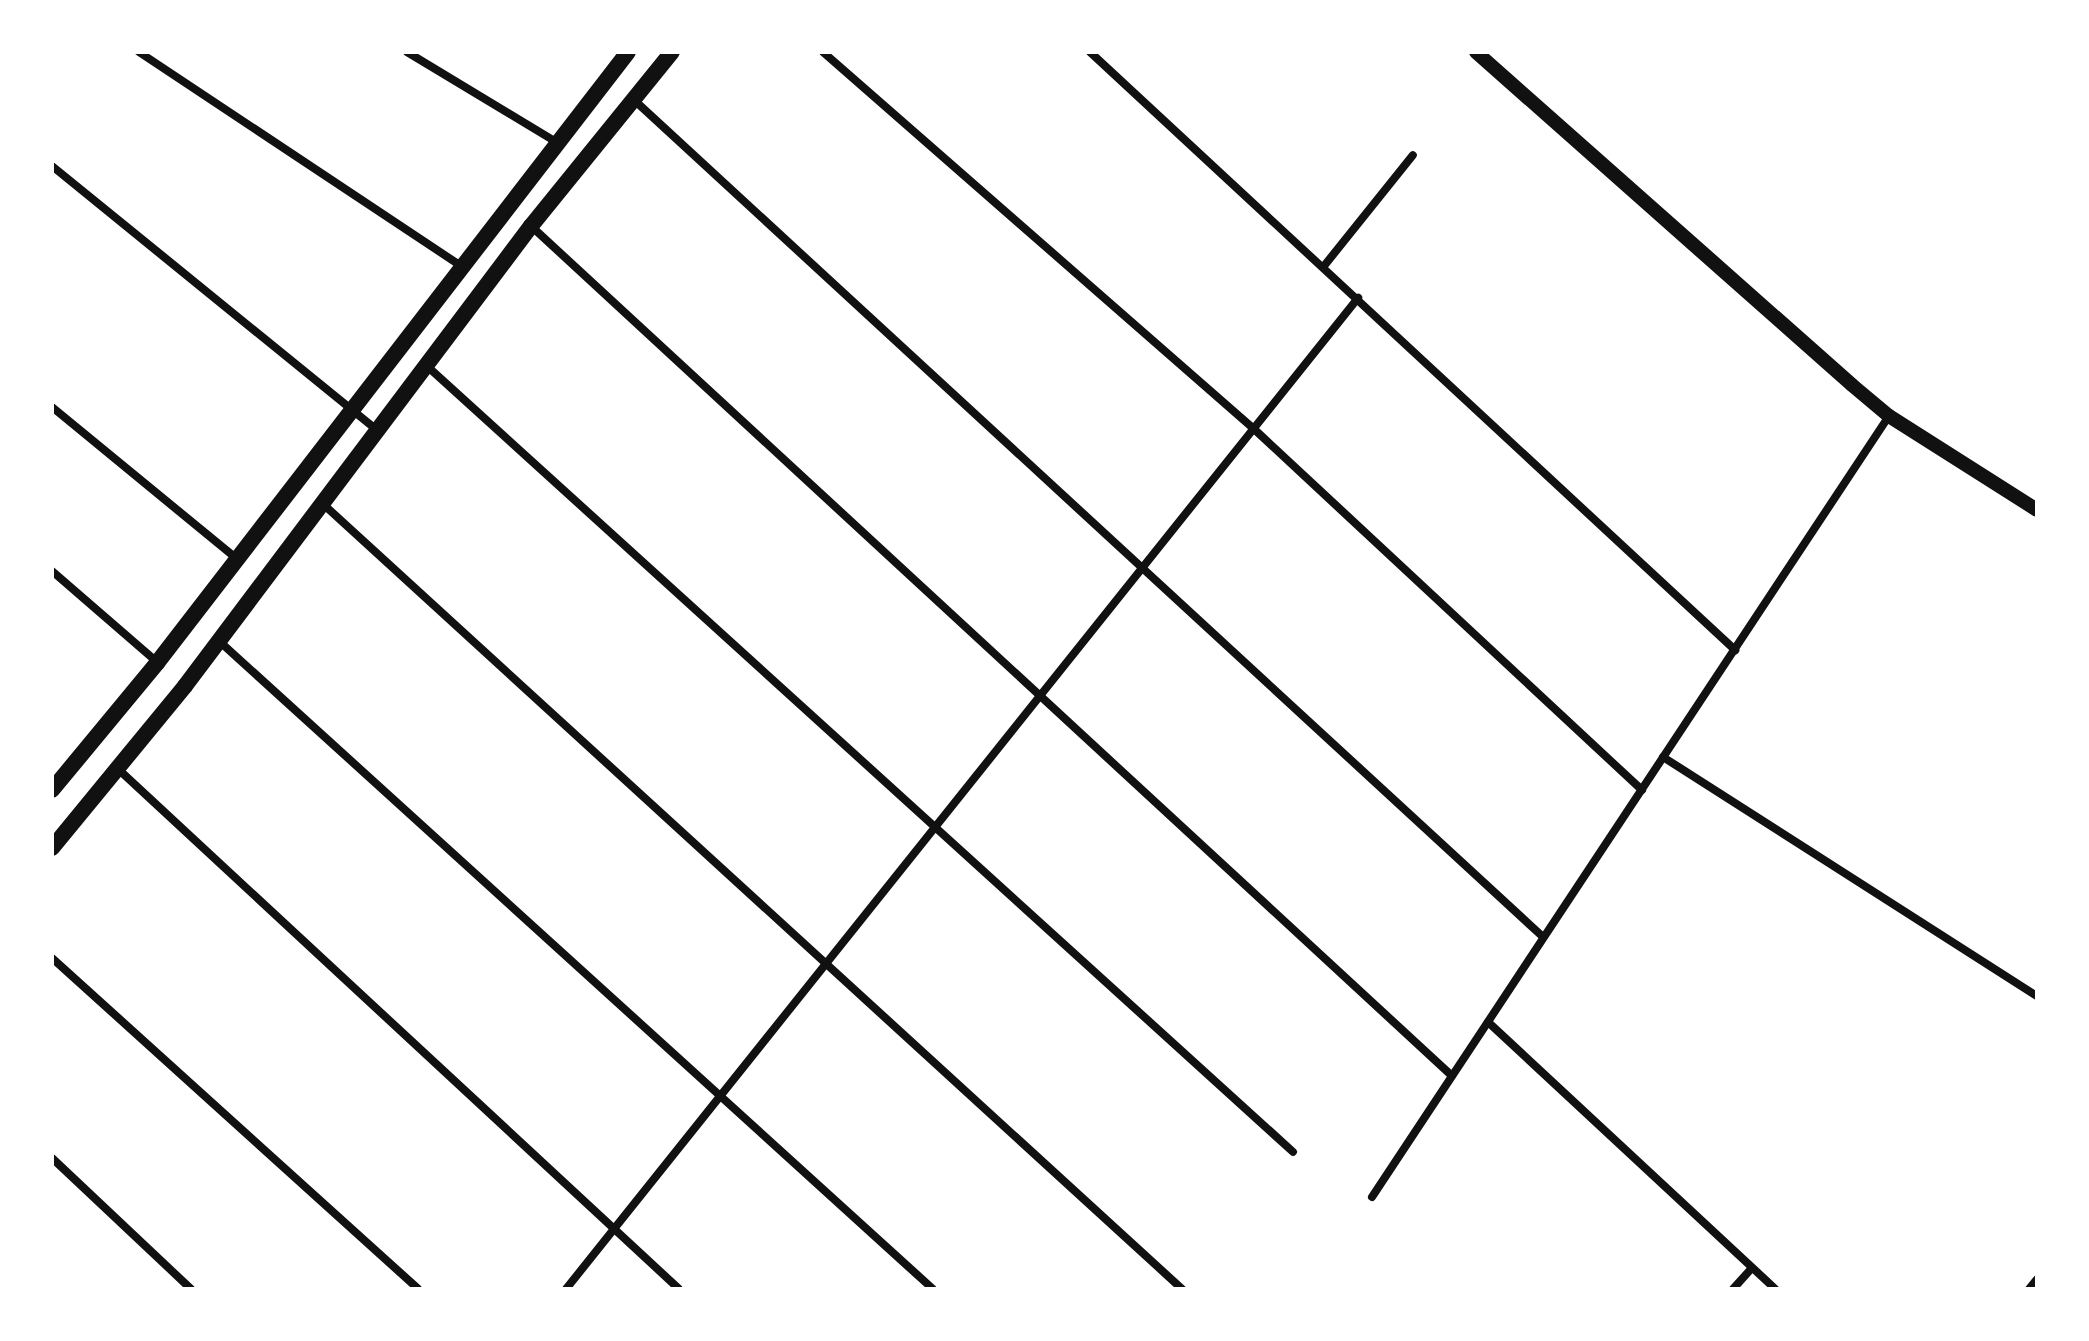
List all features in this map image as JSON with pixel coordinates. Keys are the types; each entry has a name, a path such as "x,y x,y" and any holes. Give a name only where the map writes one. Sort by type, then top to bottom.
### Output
{"main road":[{"path":"52,790 157,663 628,52"},
{"path":"52,848 379,432 531,226 672,52"}],"street":[{"path":"139,52 461,266"},
{"path":"407,52 558,143"},
{"path":"823,52 1254,429 1642,790"},
{"path":"1090,52 1735,650"},
{"path":"1476,52 1889,416 2037,510"},
{"path":"633,99 1543,937"},
{"path":"1324,266 1413,155"},
{"path":"52,166 379,432"},
{"path":"531,226 1452,1076"},
{"path":"566,1289 1358,298"},
{"path":"428,367 933,830 1293,1152"},
{"path":"52,407 238,559"},
{"path":"1372,1197 1889,416"},
{"path":"322,503 1182,1289"},
{"path":"52,571 157,663"},
{"path":"218,640 933,1289"},
{"path":"1663,757 2037,996"},
{"path":"116,767 679,1289"},
{"path":"52,958 418,1289"},
{"path":"1488,1022 1775,1289"},
{"path":"52,1158 191,1289"},
{"path":"1733,1289 1752,1268"},
{"path":"2029,1289 2037,1279"}]}
